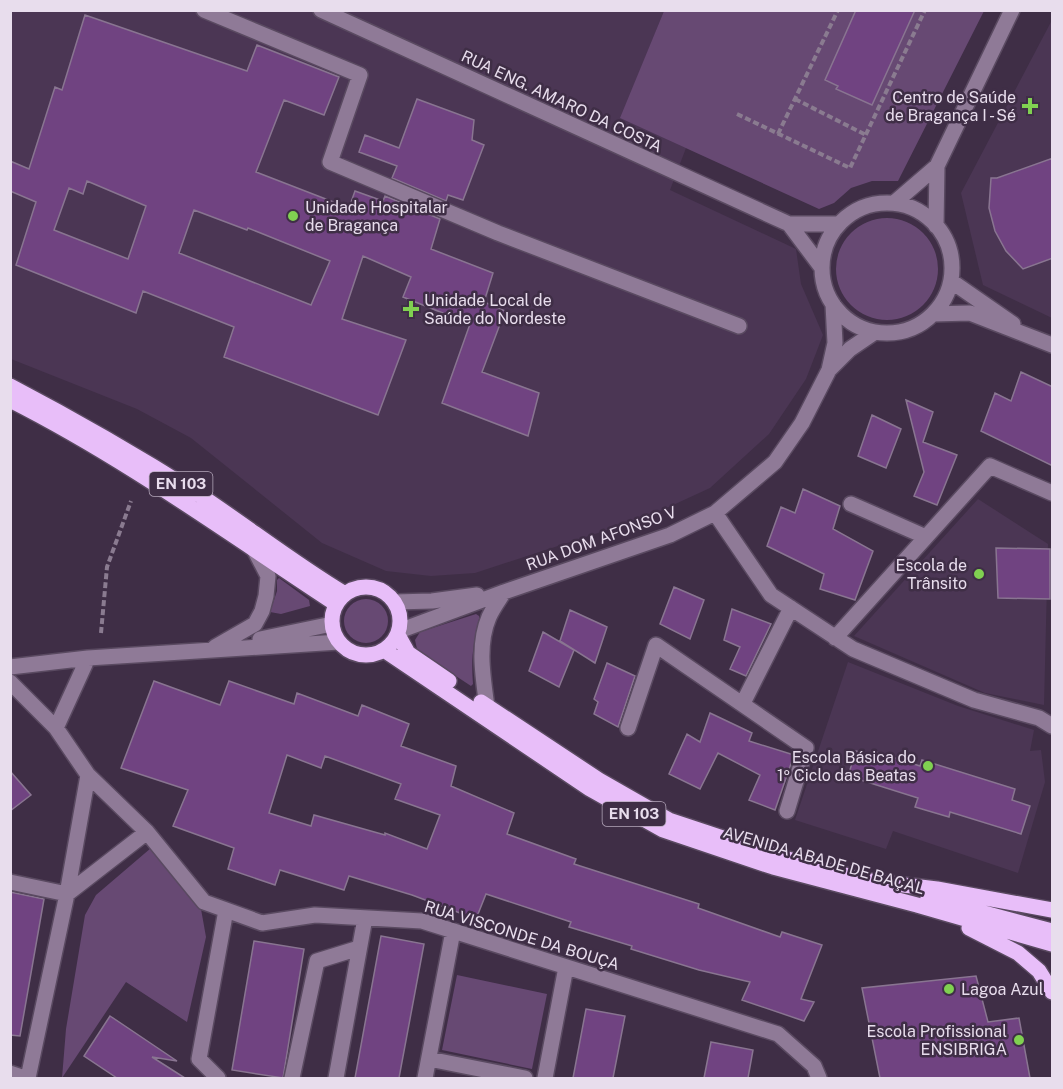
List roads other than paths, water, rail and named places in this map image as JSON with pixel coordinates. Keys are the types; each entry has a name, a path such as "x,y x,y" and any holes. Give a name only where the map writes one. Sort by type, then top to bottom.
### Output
{"main road":[{"name":"EN 103","path":"10,386 80,423 202,497 314,575 340,599"},
{"name":"EN 103","path":"10,400 131,469 255,551 340,599"},
{"path":"395,602 377,588 366,586 355,588 340,599 332,614 332,624 339,642 355,654 365,656 375,655 384,650 392,644 399,633"},
{"name":"AVENIDA ABADE DE BAÇAL","path":"395,602 400,616 399,633 408,653 599,780 669,819 777,856 1053,931"},
{"name":"AVENIDA ABADE DE BAÇAL","path":"384,650 591,789 663,830 773,867 1053,944"},
{"path":"862,880 937,889 1053,910"},
{"path":"917,905 981,933 1018,953 1039,971 1053,992"}],"street":[{"path":"204,10 360,75 330,162 498,233 739,326"},
{"name":"RUA ENG. AMARO DA COSTA","path":"321,10 789,224 839,224"},
{"path":"894,203 937,166 1012,10"},
{"path":"936,226 937,166"},
{"path":"894,203 910,207 924,215 936,226 947,242 952,262 951,282 944,299 933,314 921,323 906,330 891,333 875,332 844,317 833,304 825,287 822,268 824,252 830,237 850,214 864,207 894,203"},
{"name":"RUA ENG. AMARO DA COSTA","path":"789,224 822,268"},
{"path":"951,282 1033,337"},
{"path":"829,370 835,343 833,304"},
{"path":"933,314 970,314 1053,345"},
{"name":"RUA DOM AFONSO V","path":"504,592 670,535 714,513 776,462 802,423 829,370 850,349 875,332"},
{"path":"835,638 990,466 1053,493"},
{"path":"851,504 926,537"},
{"path":"714,513 771,596 835,638 853,649 974,700 1039,718 1053,726"},
{"path":"213,649 255,624 262,611 268,576 255,551"},
{"path":"395,602 432,601 504,592"},
{"path":"399,633 504,592"},
{"path":"487,706 482,666 483,642 489,618 504,592"},
{"path":"743,703 791,608"},
{"path":"213,649 332,624"},
{"path":"10,667 88,658 339,642"},
{"path":"628,728 656,645 806,748 787,811"},
{"path":"56,728 88,658"},
{"name":"RUA VISCONDE DA BOUÇA","path":"10,682 56,728 88,775 147,832 204,902 262,923 315,915 422,921 778,1034 814,1066 819,1078"},
{"path":"10,1073 26,1078 67,894 88,775"},
{"path":"10,882 67,894 147,832"},
{"path":"218,1078 199,1059 226,910"},
{"path":"336,1078 364,918"},
{"path":"425,1078 453,931"},
{"path":"292,1078 317,961 359,948"},
{"path":"545,1078 566,967"},
{"path":"429,1059 525,1078"}],"place":[{"name":"Centro de Saúde de Bragança I - Sé","path":"1030,106"},
{"name":"Unidade Hospitalar de Bragança","path":"293,216"},
{"name":"Unidade Local de Saúde do Nordeste","path":"411,309"},
{"name":"Escola de Trânsito","path":"979,574"},
{"name":"Escola Básica do 1º Ciclo das Beatas","path":"928,766"},
{"name":"Lagoa Azul","path":"949,989"},
{"name":"Escola Profissional ENSIBRIGA","path":"1019,1040"}]}
